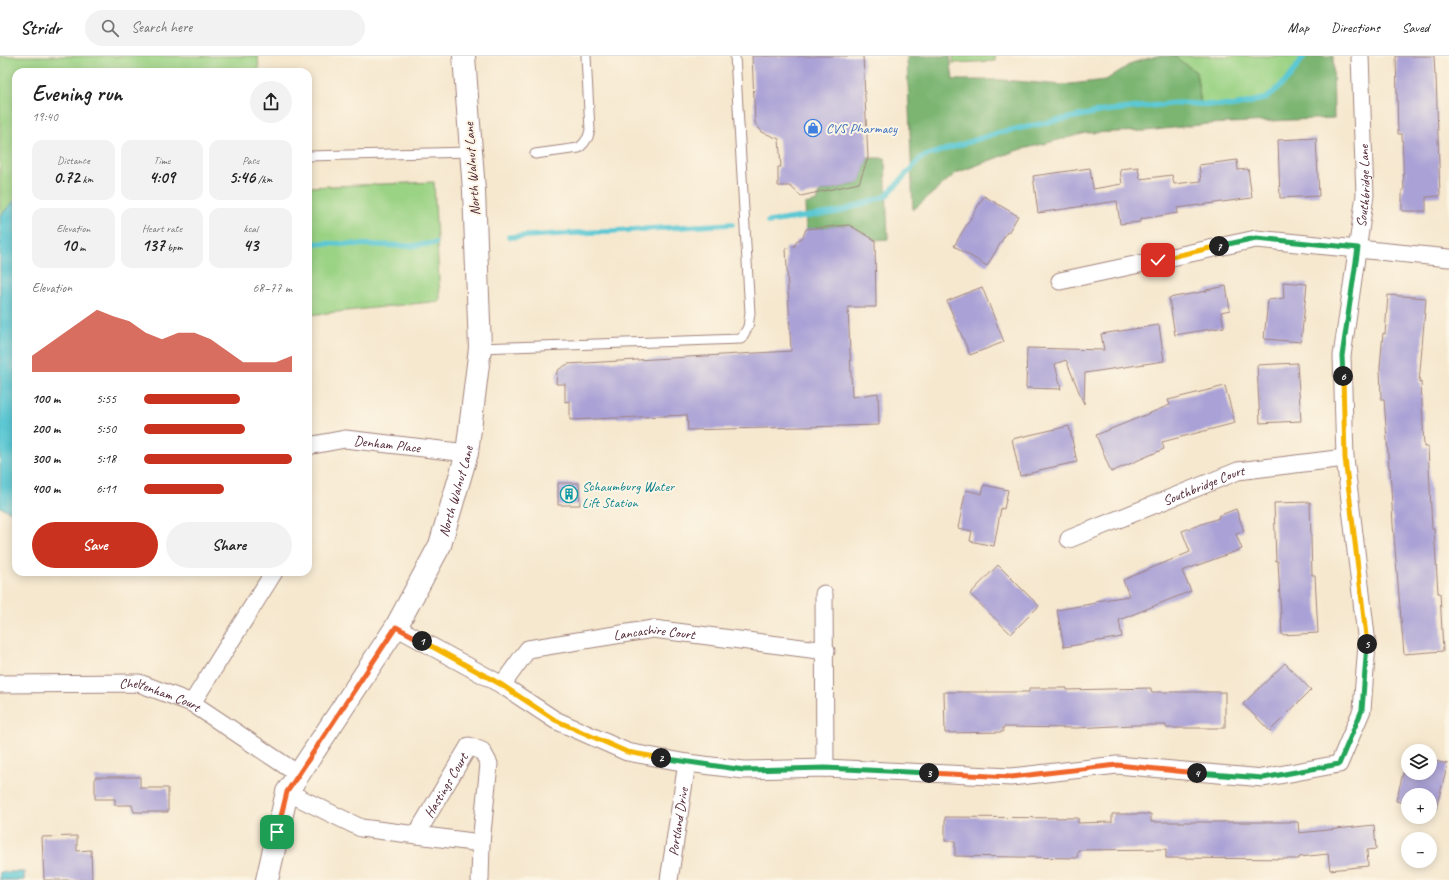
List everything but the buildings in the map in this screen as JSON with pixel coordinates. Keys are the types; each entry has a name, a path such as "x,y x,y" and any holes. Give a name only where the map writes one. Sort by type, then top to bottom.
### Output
{"street":[{"name":"North Walnut Lane","path":"267,880 292,783 396,627 440,546 466,454 480,348 471,152 464,56"},
{"name":"Southbridge Lane","path":"825,768 1011,777 1117,765 1263,778 1339,764 1362,710 1367,644 1345,458 1342,356 1365,195 1360,56"},
{"path":"1060,281 1256,238 1449,258"},
{"name":"Denham Place","path":"312,445 345,440 466,454"},
{"name":"Southbridge Court","path":"1068,539 1238,471 1345,458"},
{"path":"192,703 271,576"},
{"path":"396,627 502,685 555,720 627,752 744,770 825,768 826,651 824,594"},
{"name":"Lancashire Court","path":"502,685 528,649 653,629 826,651"},
{"name":"Cheltenham Court","path":"0,684 139,683 192,703 292,783"},
{"name":"Hastings Court","path":"416,835 468,746 482,752 489,764 481,843 480,880"},
{"name":"Portland Drive","path":"669,880 687,762"},
{"name":"Hastings Court","path":"292,783 361,828 481,843"}],"lane":[{"path":"535,154 579,148 588,137 590,123 586,56"},
{"path":"480,348 741,339 748,328 750,314 735,56"},
{"path":"312,156 471,152"}],"green space":[{"path":"0,56 258,56 259,68 12,68 12,203 0,216"},
{"path":"907,56 950,56 953,80 1002,80 1062,85 1106,80 1132,63 1157,56 1174,56 1196,72 1201,104 1235,106 1267,98 1290,77 1304,56 1333,56 1334,118 1208,124 1146,131 1086,133 1015,151 956,173 913,210"},
{"path":"953,56 995,56 995,61 953,63"},
{"path":"1174,56 1304,56 1290,77 1267,98 1235,106 1201,104 1196,72"},
{"path":"868,158 885,158 888,239 875,240 849,225 806,229 805,204 817,201 820,192 859,183"},
{"path":"434,182 440,301 312,315 312,187"}],"water":[{"path":"12,203 12,512 0,507 0,216"},
{"path":"0,872 24,872 24,880 0,880"}],"waterway":[{"path":"768,222 838,212 886,196 922,157 997,133 1103,111 1178,103 1235,106 1267,98 1290,77 1304,56"},
{"path":"509,237 732,224"},
{"path":"312,243 412,246 435,243"}],"place":[{"name":"CVS Pharmacy","path":"813,128"},
{"name":"Schaumburg Water Lift Station","path":"569,494"}],"route":[{"path":"277,832 287,792 396,627 502,685 555,720 627,752 687,762 744,770 825,768 1011,777 1117,765 1263,778 1339,764 1362,710 1367,644 1345,458 1342,356 1358,248 1256,238 1158,260"}]}
